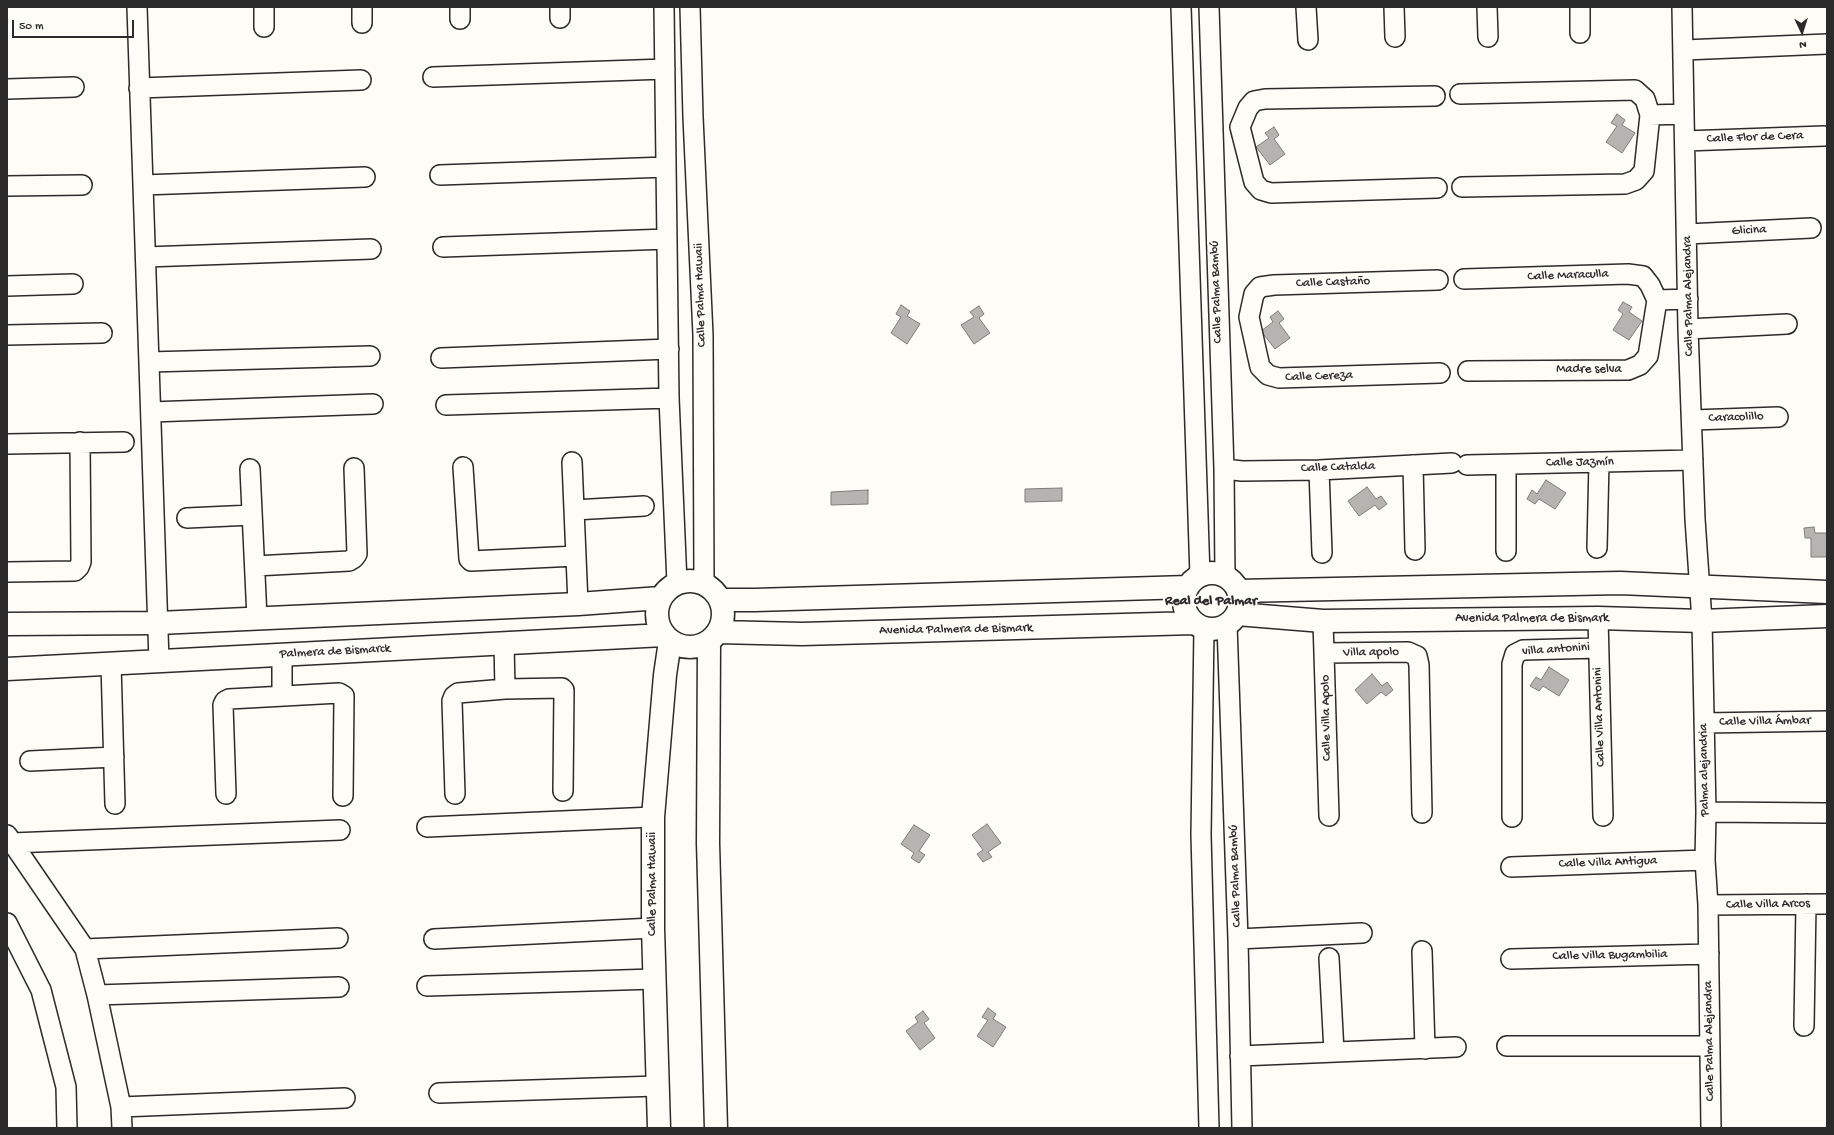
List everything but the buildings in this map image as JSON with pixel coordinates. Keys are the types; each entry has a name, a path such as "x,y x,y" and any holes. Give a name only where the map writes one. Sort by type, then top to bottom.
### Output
{"street":[{"path":"137,7 160,661"},
{"path":"264,7 264,27"},
{"path":"664,7 669,398 677,583"},
{"name":"Calle Palma Hawaii","path":"690,7 693,118 703,335 704,583"},
{"name":"Calle Palma Bambú","path":"1181,7 1194,581"},
{"name":"Calle Palma Bambú","path":"1209,7 1224,469 1232,584"},
{"path":"1306,7 1308,40"},
{"path":"1394,7 1395,37"},
{"path":"1487,7 1488,37"},
{"path":"1580,7 1580,33"},
{"name":"Calle Palma Alejandra","path":"1682,7 1688,329 1700,586"},
{"path":"1684,50 1827,44"},
{"path":"433,77 665,69"},
{"path":"139,88 361,80"},
{"path":"7,89 74,87"},
{"path":"1460,94 1635,90 1645,99 1650,116 1644,171 1636,180 1625,184 1462,187"},
{"path":"1435,96 1265,99 1254,101 1248,108 1240,126 1254,182 1261,190 1271,193 1437,188"},
{"path":"1650,116 1684,114"},
{"path":"1213,127 1240,126"},
{"name":"Calle Flor de Cera","path":"1685,141 1824,136"},
{"path":"440,175 666,167"},
{"path":"143,185 365,177"},
{"path":"7,186 82,185"},
{"name":"Glicina","path":"1687,234 1810,228"},
{"path":"443,247 667,239"},
{"path":"146,257 371,249"},
{"name":"Calle Maraculla","path":"1464,279 1628,274 1643,276 1650,285 1657,300"},
{"name":"Calle Castaño","path":"1249,317 1254,294 1260,287 1274,285 1438,280"},
{"path":"7,286 74,284"},
{"path":"1657,300 1688,300"},
{"name":"Madre selva","path":"1468,370 1628,370 1640,365 1648,356 1657,300"},
{"path":"1218,318 1249,317"},
{"name":"Calle Cereza","path":"1249,317 1260,367 1268,375 1279,378 1440,373"},
{"path":"1688,329 1787,324"},
{"path":"7,335 102,333"},
{"path":"441,358 668,349"},
{"path":"149,362 370,356"},
{"path":"446,405 669,398"},
{"path":"151,412 373,404"},
{"name":"Caracolillo","path":"1693,420 1778,417"},
{"path":"7,572 75,571 79,567 81,562 80,442"},
{"path":"7,444 124,442"},
{"name":"Calle Jazmín","path":"1459,464 1506,465 1693,460"},
{"path":"572,462 578,604"},
{"path":"1597,548 1599,462"},
{"name":"Calle Catalda","path":"1224,469 1242,471 1319,470 1459,464"},
{"path":"1413,465 1415,550"},
{"path":"1506,465 1506,551"},
{"path":"463,467 468,559 471,561 576,556"},
{"path":"254,566 350,561 354,558 356,554 354,468"},
{"path":"250,469 257,618"},
{"path":"1319,470 1322,553"},
{"path":"574,510 644,506"},
{"path":"187,518 252,515"},
{"path":"720,600 755,600 1194,581 1213,573 1232,584 1620,582 1827,592"},
{"path":"691,580 704,583 714,590 720,600 723,610 722,622 713,637 700,646 680,646 667,638 658,623 656,610 660,598 667,589 677,583 691,580"},
{"path":"1194,581 1184,596 1184,605 1187,614 1199,625 1216,629 1232,620 1240,603 1232,584"},
{"name":"Palma alejandria","path":"1700,586 1706,812 1705,860 1709,954"},
{"path":"7,624 158,623 578,604 660,598"},
{"name":"Avenida Palmera de Bismark","path":"1232,620 1323,621 1598,618 1702,621 1827,616"},
{"name":"Calle Villa Antonini","path":"1598,618 1603,816"},
{"name":"Calle Palma Bambú","path":"1232,620 1242,1128"},
{"name":"Calle Villa Apolo","path":"1323,621 1329,816"},
{"path":"1199,625 1201,835 1209,1128"},
{"name":"Avenida Palmera de Bismark","path":"713,637 1199,625"},
{"path":"713,637 708,843 716,1128"},
{"name":"Calle Palma Hawaii","path":"659,1128 653,928 653,817 667,638"},
{"name":"Palmera de Bismarck","path":"7,669 504,643 667,638"},
{"path":"504,643 505,690"},
{"name":"villa antonini","path":"1512,817 1512,664 1515,654 1523,650 1598,648"},
{"name":"Villa apolo","path":"1325,653 1408,652 1417,656 1420,665 1422,813"},
{"path":"282,655 282,696"},
{"path":"111,664 115,804"},
{"path":"455,794 452,701 454,696 458,693 505,690 562,688 564,690 563,790"},
{"path":"226,794 223,705 225,701 229,699 339,693 344,696 343,796"},
{"name":"Calle Villa Ámbar","path":"1704,723 1827,721"},
{"path":"30,760 114,757"},
{"path":"1706,812 1827,813"},
{"path":"427,827 653,817"},
{"path":"10,839 340,830"},
{"path":"10,839 85,949 97,995 121,1107 122,1128"},
{"name":"Calle Villa Antigua","path":"1511,867 1705,860"},
{"path":"1804,1026 1806,904"},
{"name":"Calle Villa Arcos","path":"1708,905 1827,904"},
{"path":"7,923 41,990 66,1087 67,1128"},
{"path":"434,939 653,928"},
{"path":"1238,940 1362,933"},
{"path":"85,949 338,938"},
{"path":"1422,951 1425,1049"},
{"name":"Calle Palma Alejandra","path":"1709,954 1711,1128"},
{"name":"Calle Villa Bugambilia","path":"1510,959 1709,954"},
{"path":"1329,958 1334,1052"},
{"path":"427,986 654,979"},
{"path":"97,995 339,987"},
{"path":"1506,1046 1710,1046"},
{"path":"1240,1056 1456,1047"},
{"path":"439,1093 657,1086"},
{"path":"121,1107 345,1098"}],"shaded area":[{"path":"1617,114 1625,120 1622,125 1635,133 1622,153 1606,142 1617,126 1611,123"},
{"path":"1274,127 1279,135 1274,139 1285,154 1270,165 1256,147 1269,138 1265,133"},
{"path":"1623,302 1632,307 1629,312 1642,321 1629,340 1613,330 1623,314 1618,310"},
{"path":"901,305 910,311 907,316 920,324 907,344 891,333 901,317 896,314"},
{"path":"979,306 984,314 979,318 990,333 974,344 961,325 974,317 970,312"},
{"path":"1278,311 1284,319 1279,323 1290,338 1275,349 1261,331 1273,322 1270,317"},
{"path":"1546,480 1566,493 1555,509 1539,499 1535,504 1527,499 1532,490 1537,494"},
{"path":"1367,487 1376,499 1381,496 1387,504 1379,510 1375,505 1359,516 1348,501"},
{"path":"1062,488 1062,501 1025,502 1025,489"},
{"path":"868,490 868,504 831,505 831,492"},
{"path":"1814,527 1815,533 1827,533 1827,557 1811,557 1811,538 1805,538 1804,528"},
{"path":"1549,667 1569,680 1559,696 1543,686 1539,691 1530,686 1536,677 1541,680"},
{"path":"1372,674 1382,686 1387,682 1393,690 1386,696 1381,692 1367,704 1355,690"},
{"path":"987,824 1001,843 988,852 992,857 983,862 977,854 983,850 972,835"},
{"path":"914,825 930,835 919,851 925,855 919,863 911,858 914,853 901,844"},
{"path":"988,1008 996,1014 993,1019 1006,1027 993,1047 977,1036 988,1020 982,1017"},
{"path":"923,1011 929,1019 924,1023 935,1038 920,1050 906,1031 918,1022 915,1017"}],"district":[{"name":"Real del Palmar","path":"1211,602"}]}
